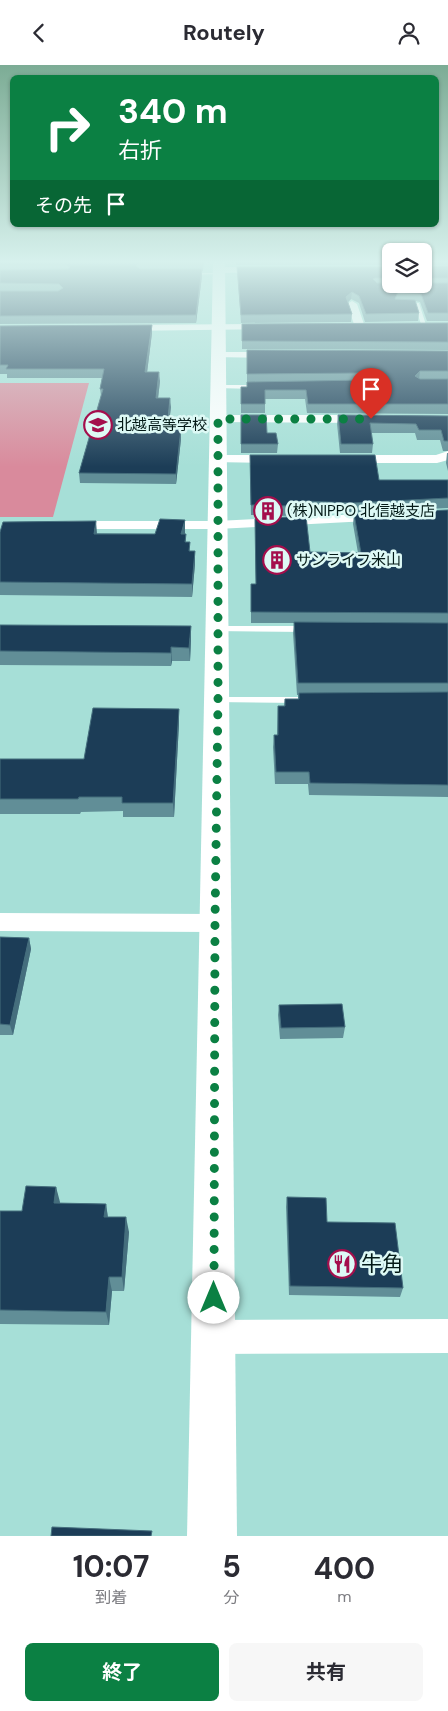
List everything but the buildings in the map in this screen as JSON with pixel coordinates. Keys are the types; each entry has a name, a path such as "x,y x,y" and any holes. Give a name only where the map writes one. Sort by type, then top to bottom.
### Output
{"street":[{"path":"123,330 218,341 288,355"},
{"path":"212,1536 218,700 216,629 218,330"},
{"path":"218,341 272,330"},
{"path":"218,419 381,419"},
{"path":"337,459 437,459 448,455"},
{"path":"218,459 297,459"},
{"path":"49,525 217,525 400,516"},
{"path":"0,921 215,923"},
{"path":"214,1337 448,1336"}],"lane":[{"path":"218,387 266,387"},
{"path":"216,629 313,629"},
{"path":"218,700 308,700"}],"shaded area":[{"path":"0,383 89,383 53,517 0,517"}],"place":[{"name":"北越高等学校","path":"98,425"},
{"name":"(株)NIPPO 北信越支店","path":"268,511"},
{"name":"サンライフ米山","path":"277,560"},
{"name":"牛角","path":"342,1264"}],"route":[{"path":"214,1298 218,419 371,419"}]}
